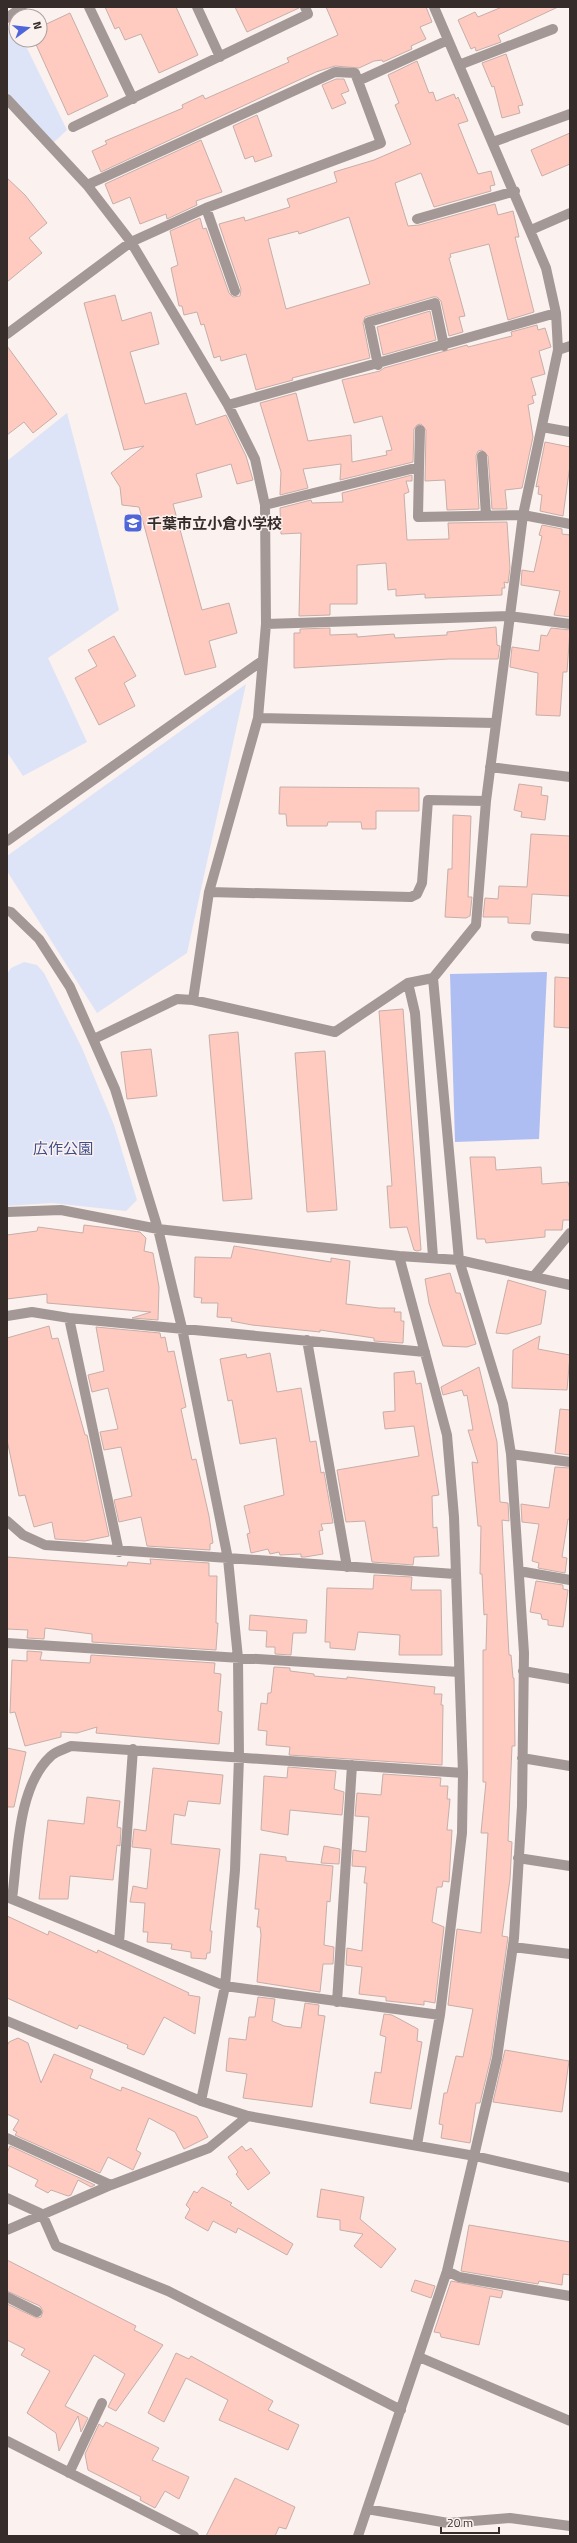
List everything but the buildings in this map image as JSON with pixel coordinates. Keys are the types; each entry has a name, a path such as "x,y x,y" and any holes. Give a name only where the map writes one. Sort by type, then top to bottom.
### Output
{"street":[{"path":"7,18 22,7"},
{"path":"89,7 133,99"},
{"path":"197,7 220,57"},
{"path":"73,127 308,14 305,7"},
{"path":"94,1039 177,998 193,1000 335,1032 408,983 433,978 476,925 490,766 523,515 558,350 556,313 546,268 515,191 434,7"},
{"path":"459,65 554,29"},
{"path":"358,81 448,40"},
{"path":"7,334 131,242 206,208 381,143 355,73 335,72 87,186"},
{"path":"7,99 87,186 131,242 228,405 255,459 265,505 266,624 258,718 210,892 193,1000"},
{"path":"493,142 570,114"},
{"path":"417,219 515,191"},
{"path":"206,208 235,291"},
{"path":"531,230 570,213"},
{"path":"378,365 369,322 435,303 444,346"},
{"path":"228,405 378,365 556,313"},
{"path":"558,350 570,346"},
{"path":"542,427 570,432"},
{"path":"420,430 418,517 523,515 570,524"},
{"path":"482,456 486,515"},
{"path":"265,505 419,467"},
{"path":"266,624 509,616 570,624"},
{"path":"7,841 262,661"},
{"path":"258,718 495,723"},
{"path":"490,766 570,777"},
{"path":"210,892 411,897 417,894 422,883 428,800 486,801"},
{"path":"7,911 11,912 39,939 70,987 115,1089 158,1229 182,1328 228,1559 238,1658 239,1757 235,1870 225,1986 201,2101"},
{"path":"536,936 570,939"},
{"path":"358,2536 447,2271 475,2156 497,2058 513,1947 518,1858 522,1758 523,1670 519,1571 511,1454 503,1404 459,1260 433,978"},
{"path":"408,983 415,1013 432,1256"},
{"path":"7,1212 61,1210 158,1229 398,1256 432,1256 459,1260 570,1285"},
{"path":"534,1276 570,1233"},
{"path":"398,1256 447,1435 454,1517 463,1772 462,1833 440,2015 417,2145"},
{"path":"7,1316 32,1312 69,1318 425,1352"},
{"path":"69,1318 119,1552"},
{"path":"307,1340 347,1567"},
{"path":"511,1454 570,1462"},
{"path":"7,1521 23,1535 46,1545 119,1552 455,1574"},
{"path":"519,1571 570,1580"},
{"path":"7,1643 459,1672"},
{"path":"523,1670 570,1679"},
{"path":"440,2015 225,1986 10,1898 24,1808 30,1787 38,1770 52,1754 71,1746 463,1772"},
{"path":"119,1943 133,1749"},
{"path":"522,1758 570,1766"},
{"path":"337,2002 352,1765"},
{"path":"518,1858 570,1866"},
{"path":"513,1947 570,1954"},
{"path":"7,2021 201,2101 248,2116 475,2156 570,2178"},
{"path":"7,2230 111,2185 209,2148 248,2116"},
{"path":"7,2138 111,2185"},
{"path":"7,2198 42,2214 56,2246 168,2291 401,2410"},
{"path":"447,2271 459,2277 570,2296"},
{"path":"7,2297 37,2312"},
{"path":"419,2357 570,2421"},
{"path":"69,2473 102,2403"},
{"path":"7,2441 194,2536"},
{"path":"367,2509 448,2523 510,2518 570,2526"}],"green space":[{"path":"7,27 8,48 27,48 67,130 53,143 7,94"},
{"path":"67,413 119,610 48,658 87,742 23,776 7,752 7,461"},
{"path":"246,684 187,953 97,1013 7,871 7,856"},
{"name":"広作公園","path":"24,962 37,965 44,973 82,1048 114,1125 137,1200 126,1211 52,1203 7,1206 7,974 11,968"}],"shaded area":[{"path":"547,972 539,1139 455,1142 450,974"}],"place":[{"name":"千葉市立小倉小学校","path":"133,523"}]}
